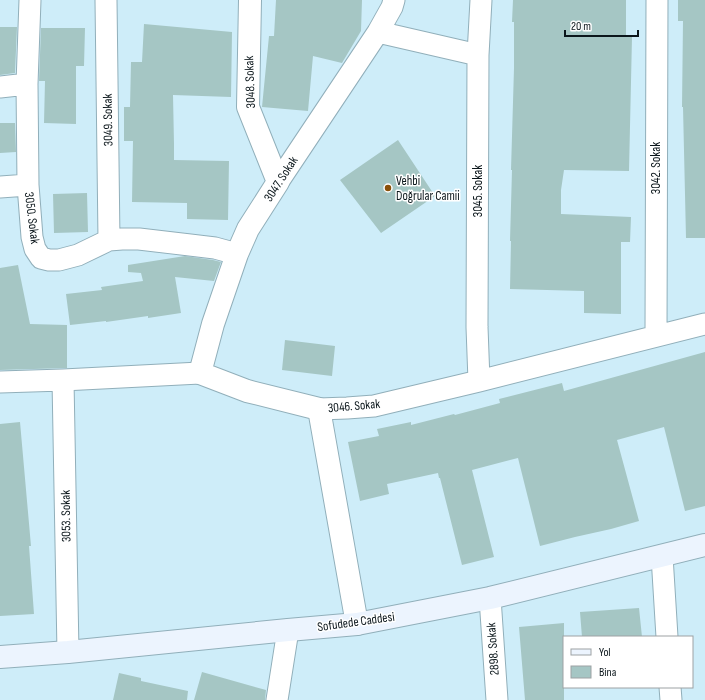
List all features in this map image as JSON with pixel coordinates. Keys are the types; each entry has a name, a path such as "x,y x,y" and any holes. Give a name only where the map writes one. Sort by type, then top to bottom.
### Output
{"main road":[{"name":"Sofudede Caddesi","path":"0,657 68,652 357,624 490,598 705,545"}],"street":[{"name":"3050. Sokak","path":"30,0 28,185 32,237 35,249 41,258 59,260 78,255 109,240 122,239 139,239 215,248 237,254"},
{"name":"3049. Sokak","path":"106,0 109,240"},
{"name":"3048. Sokak","path":"250,0 248,106 278,182"},
{"name":"3047. Sokak","path":"200,373 213,324 237,254 248,229 378,32 394,0"},
{"name":"3045. Sokak","path":"478,381 478,55 481,0"},
{"name":"3042. Sokak","path":"656,336 657,0"},
{"path":"378,32 478,55"},
{"path":"0,87 28,84"},
{"path":"0,187 28,185"},
{"name":"3046. Sokak","path":"0,382 200,373 247,391 319,409 374,406 705,324"},
{"name":"3053. Sokak","path":"63,380 68,652"},
{"path":"319,409 357,624"},
{"path":"662,556 667,636"},
{"name":"2898. Sokak","path":"490,598 496,700"},
{"path":"277,700 288,630"},
{"path":"670,688 671,700"}],"building":[{"path":"276,0 362,0 361,31 342,63 313,56 308,111 262,107 269,36 274,36"},
{"path":"513,0 626,0 626,37 632,37 629,171 564,170 561,190 561,214 631,217 630,242 621,242 621,314 584,313 584,291 510,289 514,68 514,22 512,22"},
{"path":"678,0 705,0 705,238 686,238 682,107 683,21 678,21"},
{"path":"144,24 232,32 231,97 173,95 174,160 229,161 228,220 187,219 187,203 132,202 133,141 124,141 124,107 130,107 131,62 142,62"},
{"path":"0,27 17,27 15,73 0,75"},
{"path":"41,28 85,28 84,66 76,66 76,124 44,123 45,81 39,81"},
{"path":"0,123 15,123 16,152 0,153"},
{"name":"Vehbi Doğrular Camii","path":"398,140 435,196 381,233 340,180"},
{"path":"87,193 88,232 54,233 53,194"},
{"path":"185,256 221,262 214,281 175,277 181,313 148,318 148,316 70,325 66,294 102,290 101,287 143,281 141,273 128,272 128,265"},
{"path":"18,265 30,324 67,325 67,368 0,370 0,268"},
{"path":"285,340 335,346 332,376 282,370"},
{"path":"705,352 705,506 685,511 664,427 617,440 639,521 611,529 540,546 518,458 472,470 494,557 462,565 438,473 387,484 389,494 360,501 348,442 379,436 377,429 411,422 411,425 455,415 500,403 499,399 562,383 564,391"},
{"path":"20,422 31,546 29,546 34,614 0,616 0,424"},
{"path":"639,608 642,636 582,636 580,612"},
{"path":"564,623 564,700 525,700 519,627"},
{"path":"202,672 266,690 265,700 194,700"},
{"path":"119,673 141,678 141,681 188,691 187,700 113,700"}],"place":[{"name":"Vehbi Doğrular Camii","path":"388,188"}]}
